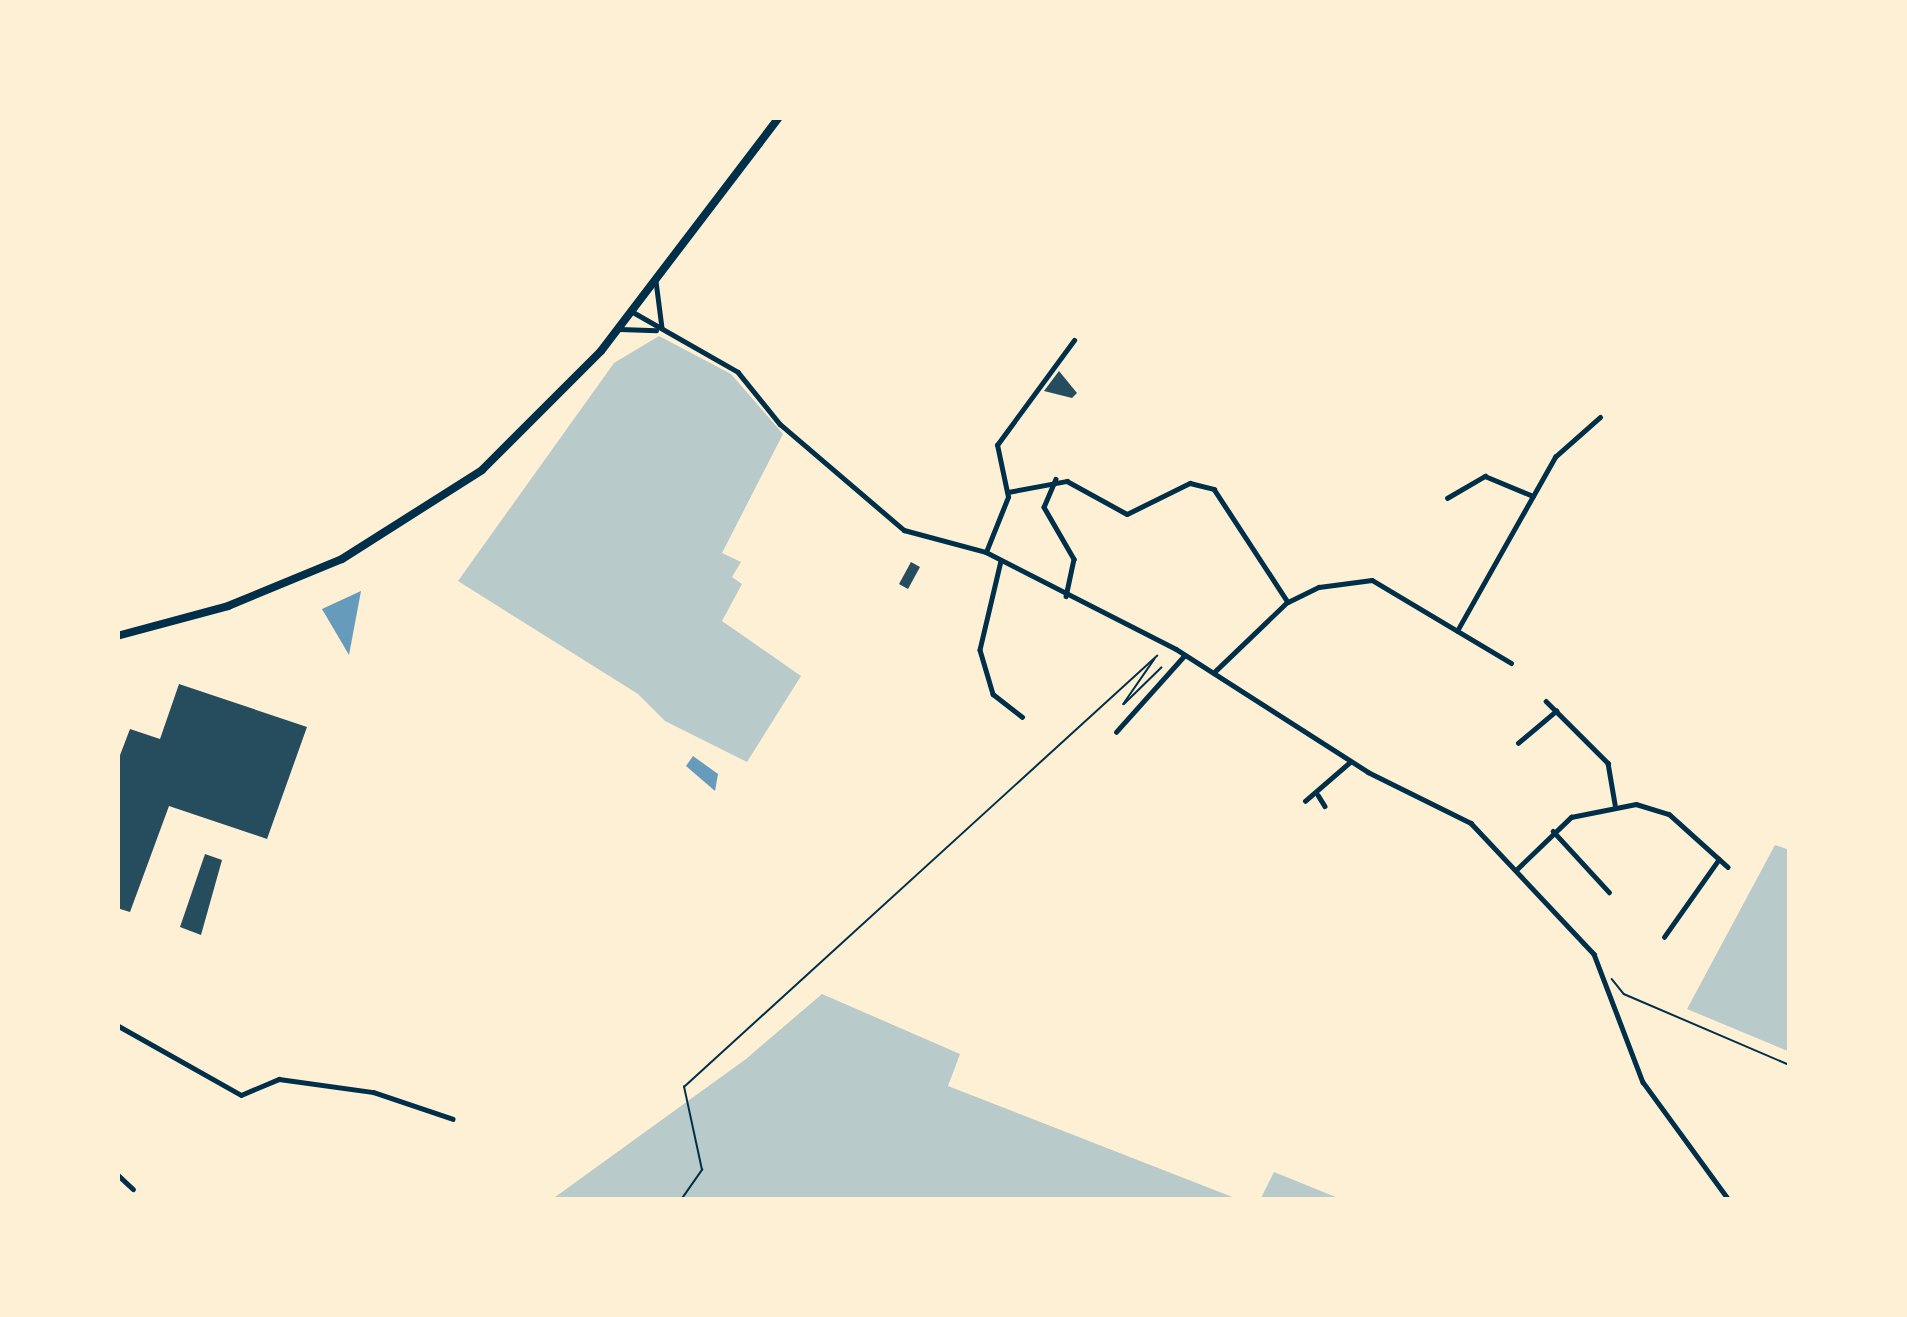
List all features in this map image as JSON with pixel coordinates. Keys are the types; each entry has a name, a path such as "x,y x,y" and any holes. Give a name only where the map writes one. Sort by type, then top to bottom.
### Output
{"highway":[{"path":"117,636 228,606 382,538 482,470 619,329 779,117"}],"street":[{"path":"656,281 664,332"},
{"path":"633,312 738,372 779,424 904,530 986,552 1186,654 1368,772 1460,815 1517,869 1604,968 1642,1082 1729,1200"},
{"path":"619,329 664,332"},
{"path":"986,552 1008,492 997,445 1073,340"},
{"path":"1457,631 1555,457 1600,417"},
{"path":"1447,499 1486,476 1533,496"},
{"path":"1008,492 1056,479 1127,514 1178,487 1204,484 1235,512 1288,602"},
{"path":"1056,479 1045,511 1074,559 1066,596"},
{"path":"1001,561 980,650 994,694 1022,717"},
{"path":"1216,671 1288,602 1319,587 1372,580 1511,663"},
{"path":"1116,733 1186,654"},
{"path":"1546,701 1608,763 1615,804"},
{"path":"1518,743 1556,711"},
{"path":"1305,801 1318,796 1351,760"},
{"path":"1318,796 1325,806"},
{"path":"1517,869 1553,831 1588,809 1615,804 1670,814 1728,867"},
{"path":"1553,831 1609,892"},
{"path":"1664,937 1719,859"},
{"path":"117,1025 241,1095 296,1081 373,1092 453,1119"},
{"path":"117,1174 133,1189"}],"path":[{"path":"681,1200 701,1170 684,1087 1157,656 1124,704 1166,664"},
{"path":"1604,968 1624,994 1790,1065"}],"shaded area":[{"path":"659,336 731,374 783,434 722,553 741,562 732,577 742,584 722,621 801,676 747,762 665,721 638,694 458,581 614,363"},
{"path":"1775,845 1790,850 1790,1052 1687,1009"},
{"path":"822,994 960,1054 948,1086 1240,1200 551,1200 746,1059"},
{"path":"1274,1172 1343,1200 1260,1200"}],"water":[{"path":"361,591 349,655 322,609"},
{"path":"693,756 718,774 715,791 686,766"}],"building":[{"path":"1059,371 1077,393 1072,398 1044,391"},
{"path":"911,562 920,567 908,589 899,584"},
{"path":"179,684 307,727 267,839 169,806 130,912 117,908 117,763 130,729 160,739"},
{"path":"205,854 222,860 201,935 180,927"}]}
